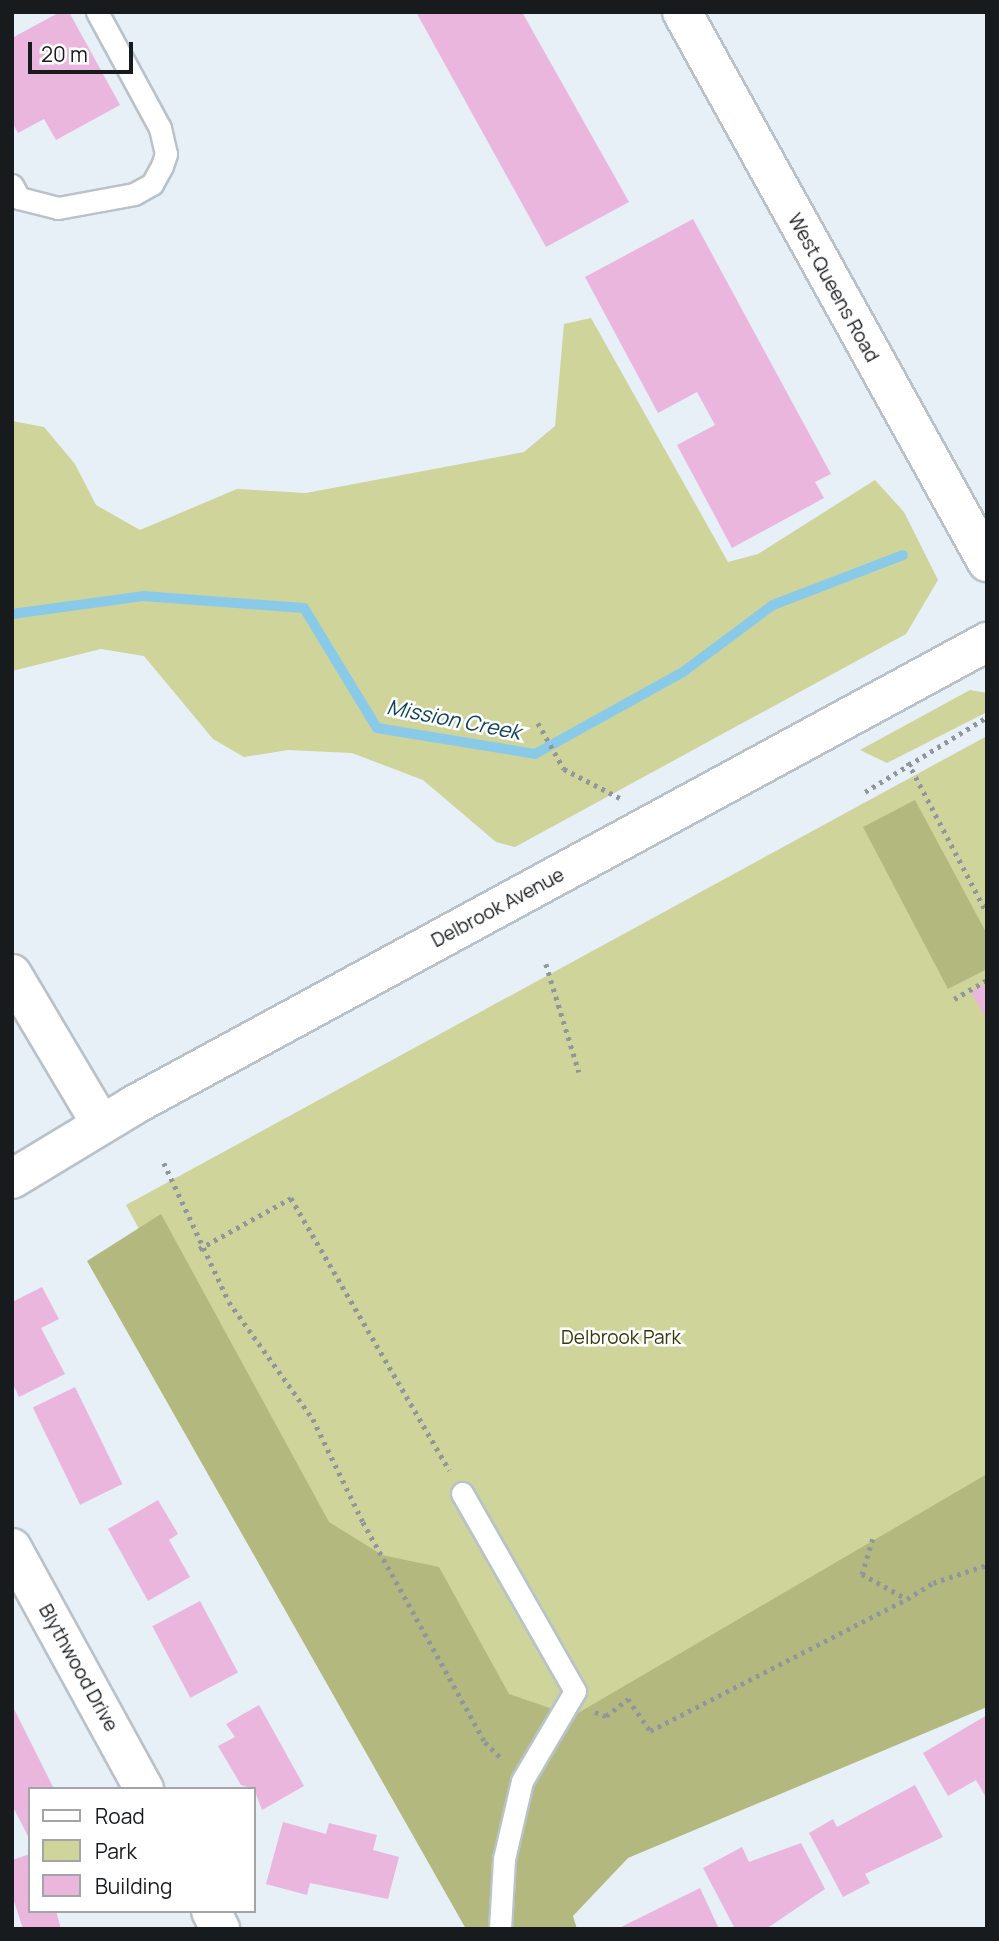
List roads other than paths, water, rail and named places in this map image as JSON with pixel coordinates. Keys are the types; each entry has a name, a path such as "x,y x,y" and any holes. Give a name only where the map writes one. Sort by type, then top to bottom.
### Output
{"street":[{"name":"West Queens Road","path":"682,12 987,562"},
{"name":"Delbrook Avenue","path":"12,1179 102,1124 987,642"},
{"path":"12,974 102,1124"},
{"name":"Blythwood Drive","path":"12,1548 143,1787"},
{"path":"212,1913 220,1929"}],"lane":[{"path":"12,186 19,198 58,208 134,194 152,184 162,166 166,154 159,128 97,12"},
{"path":"462,1493 575,1691 522,1781 503,1859 500,1929"}],"waterway":[{"name":"Mission Creek","path":"12,614 143,596 304,608 377,728 535,754 683,672 773,605 903,555"}],"park label":[{"name":"Delbrook Park","path":"621,1338"}]}
